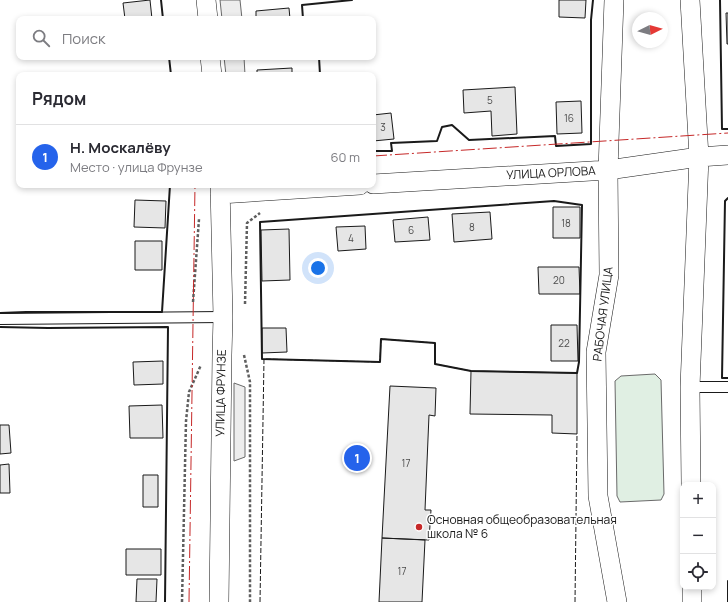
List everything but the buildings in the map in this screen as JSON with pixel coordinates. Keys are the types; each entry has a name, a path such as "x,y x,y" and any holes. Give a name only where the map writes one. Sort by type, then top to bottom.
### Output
{"street":[{"path":"206,0 208,16"},
{"name":"РАБОЧАЯ УЛИЦА","path":"614,0 608,170 609,275 596,352 598,496 617,602"},
{"path":"690,0 699,157 690,387 691,482"},
{"path":"210,60 212,72"},
{"name":"УЛИЦА ОРЛОВА","path":"376,184 608,170 699,157 728,156"},
{"path":"220,189 255,188"},
{"name":"УЛИЦА ФРУНЗЕ","path":"219,602 223,317 220,189"},
{"path":"692,590 692,602"}],"lane":[{"path":"0,318 223,317"},
{"path":"690,387 728,387"}],"path":[{"path":"245,308 247,223 260,212"},
{"path":"192,317 199,214"},
{"path":"244,354 250,382 250,602"},
{"path":"182,602 186,421 189,392 198,369 204,360"}],"green space":[{"path":"655,374 661,380 664,494 661,500 620,502 617,496 615,381 621,376"}],"shaded area":[{"path":"220,0 240,0 242,16 222,16"},
{"path":"224,60 244,60 245,72 226,72"},
{"path":"234,383 245,387 245,457 234,461"}],"fence":[{"path":"260,602 264,359 380,362 381,339 435,343 435,364 471,371"},
{"path":"575,602 577,434"}],"wall":[{"path":"161,0 163,16"},
{"path":"303,16 302,5 352,0"},
{"path":"376,151 392,151 391,143 437,141 442,127 452,125 469,140 555,136 556,146 591,144 591,20 593,0"},
{"path":"720,0 722,129 728,129"},
{"path":"169,60 171,72"},
{"path":"319,60 320,72"},
{"path":"0,313 162,312 170,188"},
{"path":"728,198 725,201 722,378 728,378"},
{"path":"554,201 582,205 579,362 577,373 471,371 435,364 435,343 381,339 380,362 262,359 260,222 554,201"},
{"path":"0,327 168,327 165,602"},
{"path":"728,581 728,602"}],"power":[{"path":"376,156 728,133"},
{"path":"189,602 195,188"}],"place":[{"name":"Н. Москалёву","path":"357,458"},
{"name":"Основная общеобразовательная школа № 6","path":"419,527"}]}
